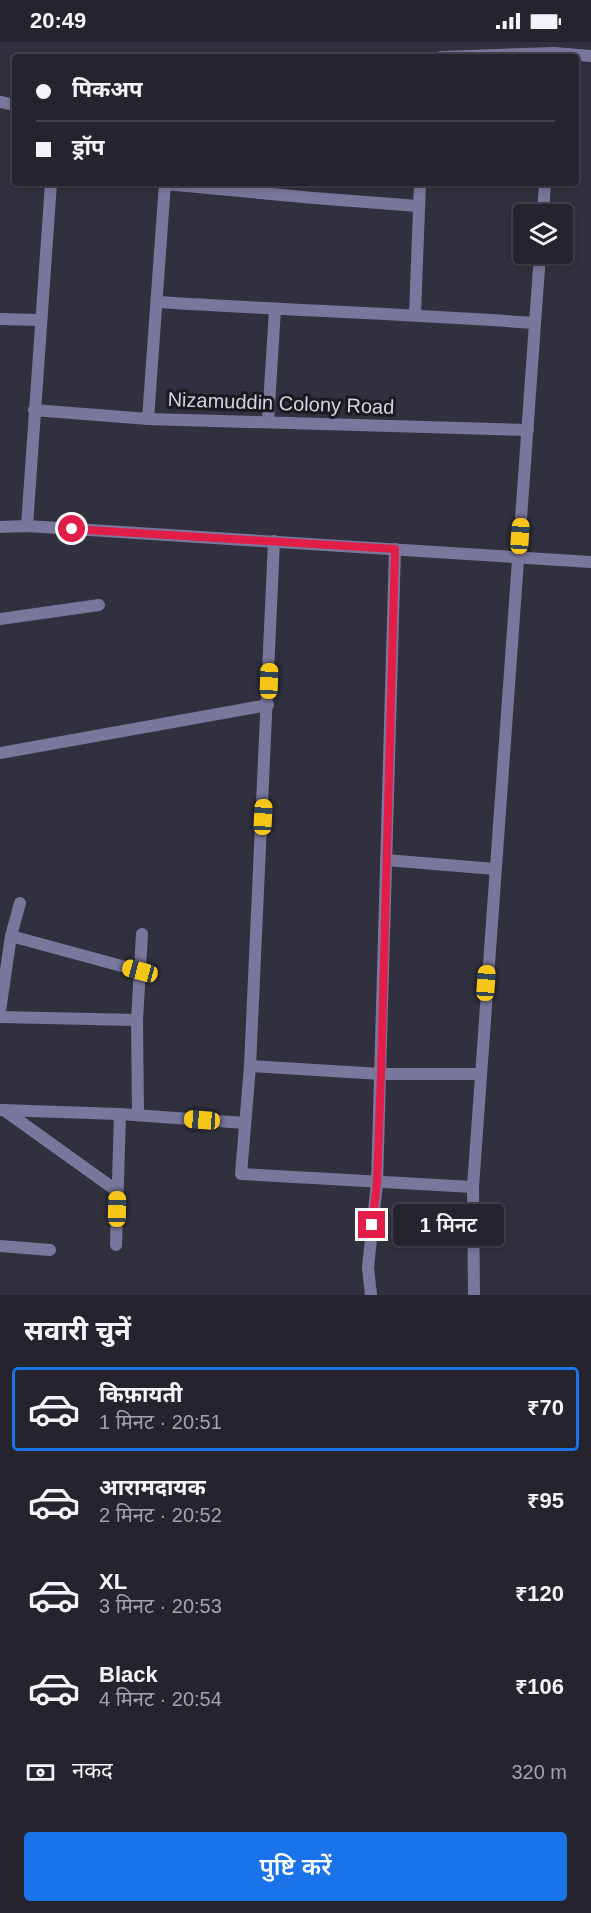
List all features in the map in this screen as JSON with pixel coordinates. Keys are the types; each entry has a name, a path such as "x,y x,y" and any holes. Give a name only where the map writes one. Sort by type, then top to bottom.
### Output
{"street":[{"path":"27,526 51,186"},
{"path":"148,419 165,186"},
{"path":"186,186 418,206"},
{"path":"415,314 420,186"},
{"path":"544,204 545,186"},
{"path":"474,1295 473,1187 480,1074 539,264"},
{"path":"157,302 415,314 535,323"},
{"path":"268,422 274,309"},
{"path":"0,319 41,320"},
{"name":"Nizamuddin Colony Road","path":"34,410 148,419 528,430"},
{"path":"0,527 27,526 591,562"},
{"path":"274,541 250,1066 241,1174 473,1187"},
{"path":"371,1295 368,1267 377,1183 395,549"},
{"path":"0,619 99,605"},
{"path":"0,753 268,705"},
{"path":"386,860 495,869"},
{"path":"0,1011 11,936 20,903"},
{"path":"138,1115 137,1020 142,934"},
{"path":"11,936 140,971"},
{"path":"0,1017 137,1020"},
{"path":"250,1066 381,1074 480,1074"},
{"path":"2,1110 120,1114 245,1123"},
{"path":"2,1110 117,1191"},
{"path":"116,1245 120,1114"},
{"path":"0,1246 50,1250"}],"route":[{"path":"72,529 395,549 381,1074 377,1183 372,1225"}]}
